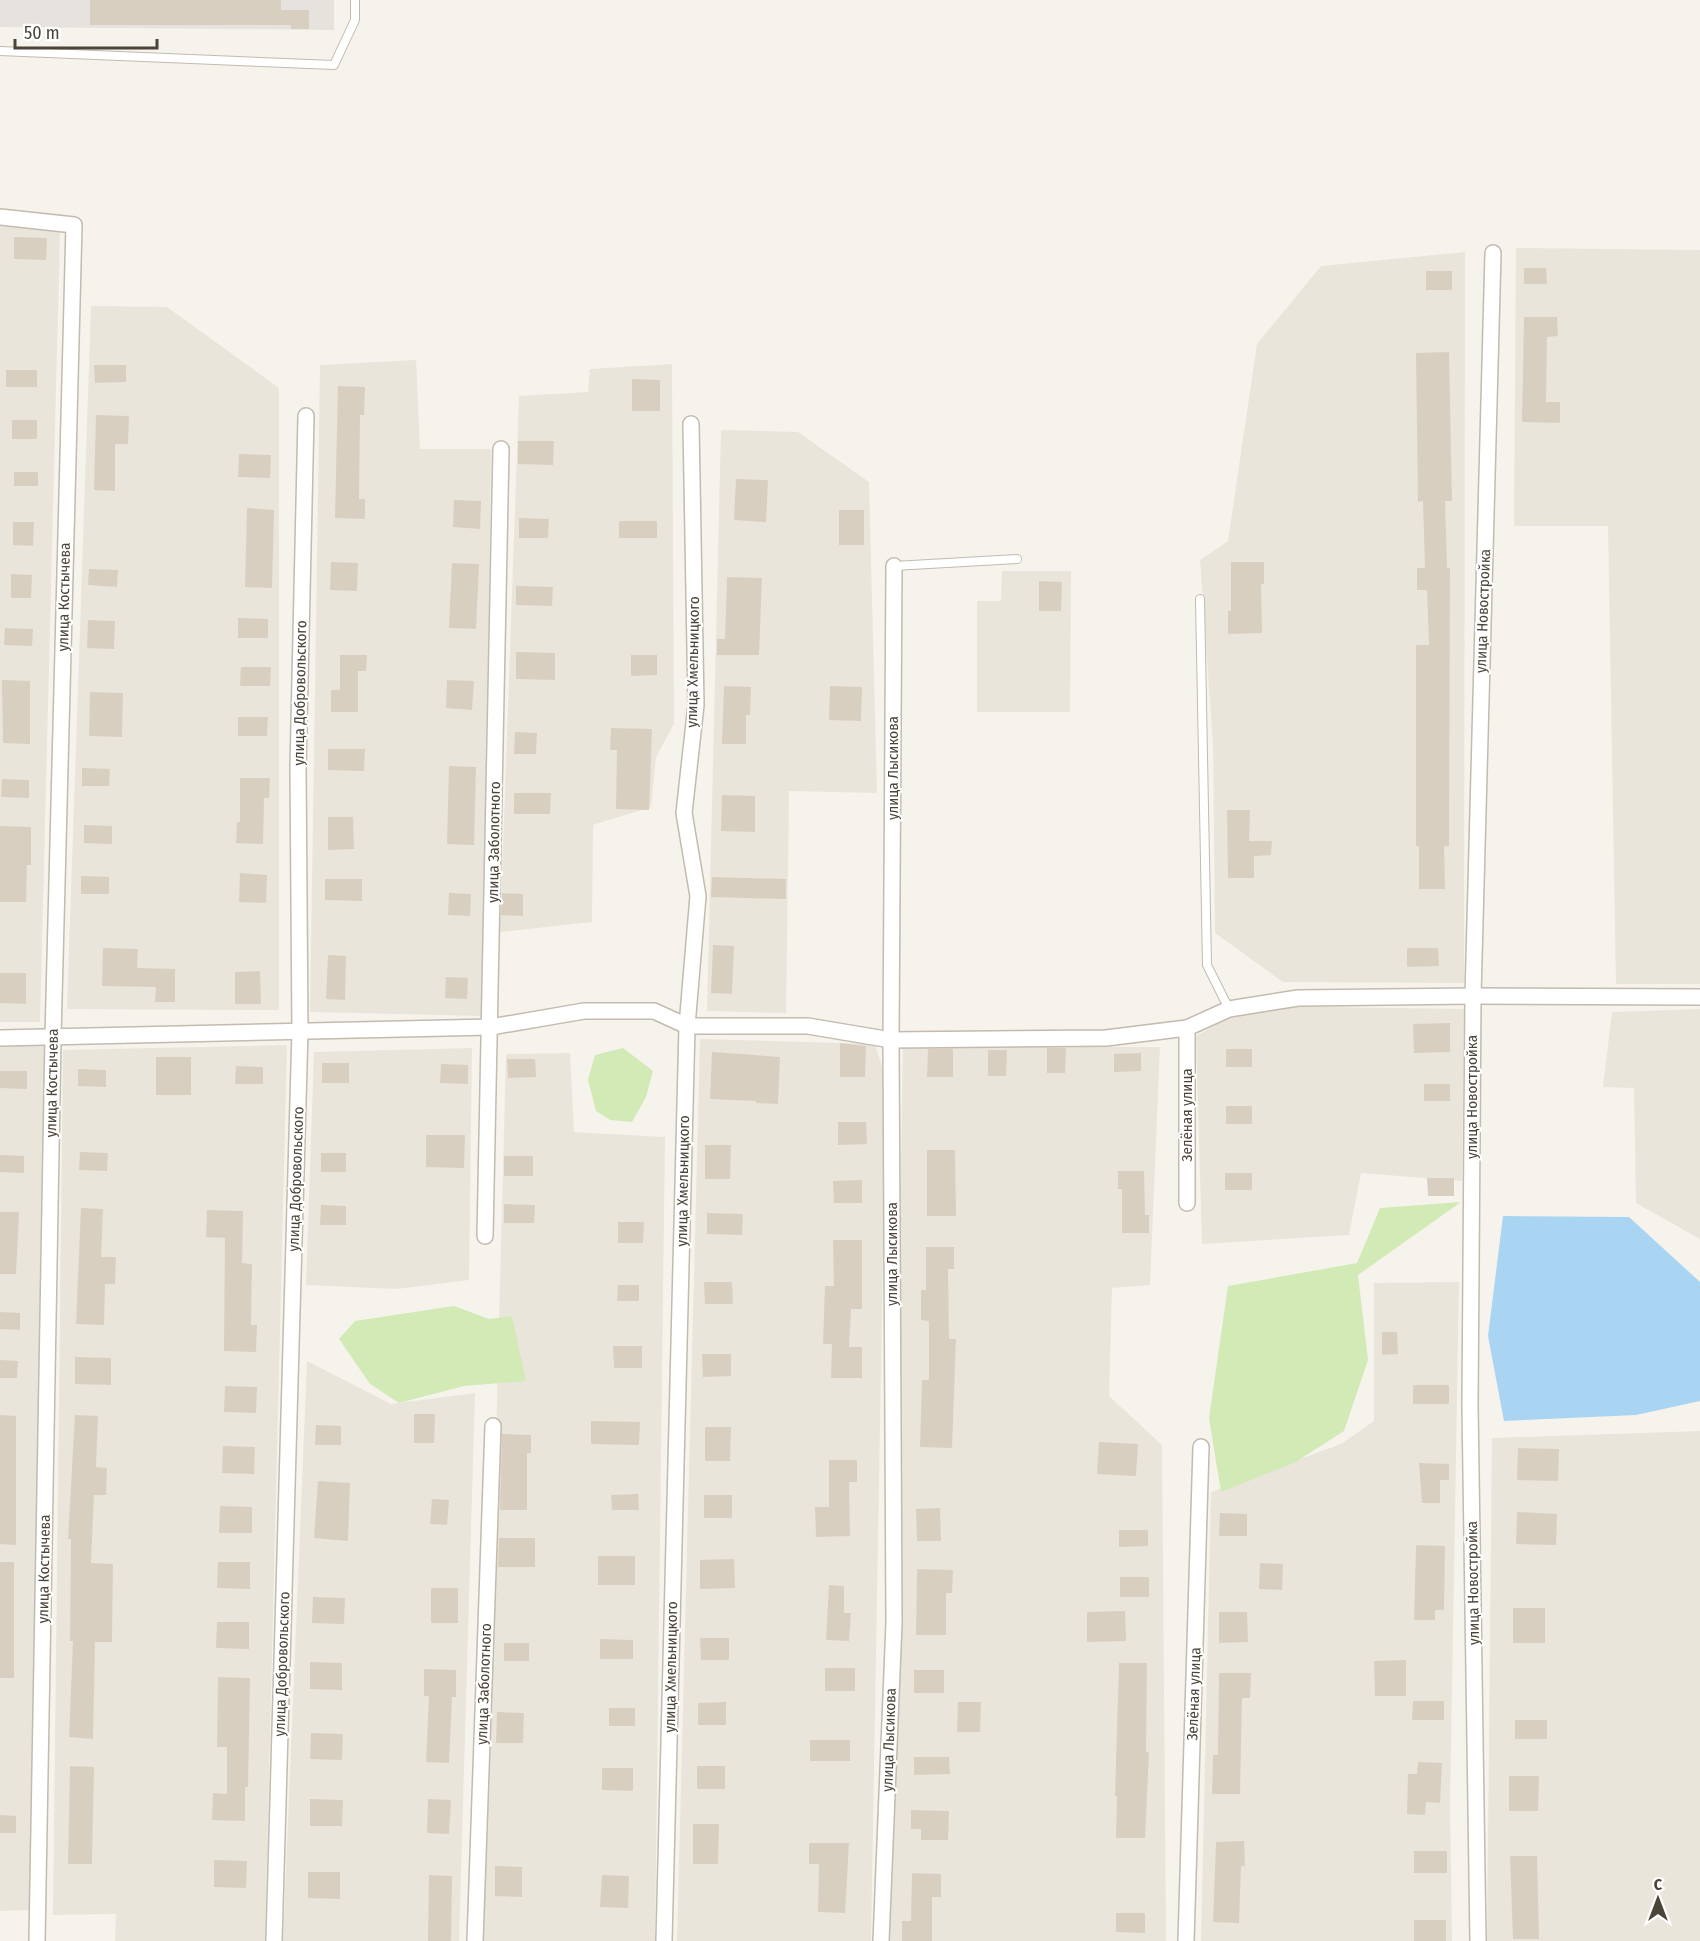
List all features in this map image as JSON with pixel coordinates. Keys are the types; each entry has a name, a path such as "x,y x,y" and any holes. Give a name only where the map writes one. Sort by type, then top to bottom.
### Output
{"street":[{"name":"улица Костычева","path":"0,217 74,225 53,1037 37,1941"},
{"name":"улица Новостройка","path":"1478,1941 1470,1405 1473,996 1493,253"},
{"name":"улица Добровольского","path":"274,1941 300,1031 298,768 306,416"},
{"name":"улица Хмельницкого","path":"664,1941 687,1026 698,896 684,813 696,705 691,424"},
{"name":"улица Заболотного","path":"485,1236 501,449"},
{"name":"улица Лысикова","path":"881,1941 894,1623 891,1040 894,566"},
{"path":"0,1038 491,1027 584,1011 654,1011 687,1026 808,1026 891,1040 1106,1038 1187,1028 1229,1009 1298,998 1473,996 1700,998"},
{"name":"Зелёная улица","path":"1187,1028 1187,1203"},
{"name":"улица Заболотного","path":"475,1941 493,1426"},
{"name":"Зелёная улица","path":"1186,1941 1201,1447"}],"lane":[{"path":"0,51 334,65 355,20 355,0"},
{"path":"894,566 1017,559"},
{"path":"1200,599 1207,965 1229,1009"}],"shaded area":[{"path":"0,0 334,0 334,30 0,27"},
{"path":"0,226 60,231 40,1022 0,1022"},
{"path":"1516,248 1700,250 1700,984 1616,984 1608,526 1514,526"},
{"path":"1465,252 1464,983 1283,982 1215,933 1213,744 1200,560 1228,541 1257,344 1321,266"},
{"path":"91,306 167,307 279,388 279,1010 67,1009"},
{"path":"416,360 420,449 491,449 484,1016 310,1012 320,365"},
{"path":"672,364 674,724 656,757 651,807 593,825 592,922 500,932 519,396 588,392 590,369"},
{"path":"721,430 798,432 869,482 877,793 789,791 786,1013 707,1011"},
{"path":"1002,571 1071,571 1070,712 977,712 977,601 1001,601"},
{"path":"1249,1006 1464,1009 1462,1181 1361,1173 1349,1235 1202,1244 1196,1036"},
{"path":"1700,1009 1700,1239 1636,1203 1634,1088 1603,1087 1612,1012"},
{"path":"700,1039 875,1044 886,1080 871,1941 677,1941"},
{"path":"48,1044 30,1910 0,1911 0,1046"},
{"path":"287,1045 265,1941 115,1941 116,1914 53,1915 63,1050"},
{"path":"903,1047 1160,1047 1150,1285 1112,1288 1109,1396 1162,1445 1166,1941 887,1941"},
{"path":"472,1048 469,1280 397,1289 306,1285 314,1052"},
{"path":"570,1053 574,1132 665,1137 655,1941 483,1941 506,1054"},
{"path":"1459,1282 1450,1803 1452,1941 1201,1941 1211,1492 1341,1444 1374,1421 1374,1283"},
{"path":"307,1361 391,1404 475,1393 459,1941 283,1941"},
{"path":"1700,1431 1700,1941 1487,1941 1492,1438"}],"green space":[{"path":"623,1048 653,1071 646,1097 632,1122 610,1120 596,1111 588,1080 595,1055"},
{"path":"1461,1202 1358,1275 1368,1360 1344,1431 1294,1463 1221,1492 1209,1418 1228,1286 1357,1263 1380,1208"},
{"path":"454,1306 489,1319 512,1316 526,1381 464,1386 399,1403 370,1384 339,1339 355,1321"}],"water":[{"path":"1503,1216 1629,1217 1700,1282 1700,1401 1636,1415 1504,1421 1488,1336"}],"building":[{"path":"90,0 281,0 281,10 309,10 309,29 291,29 291,25 90,25"},
{"path":"14,237 47,238 46,260 14,259"},
{"path":"1524,268 1546,268 1547,284 1524,284"},
{"path":"1426,271 1452,271 1452,290 1426,290"},
{"path":"1524,317 1557,317 1558,336 1547,337 1546,402 1560,402 1560,423 1522,422"},
{"path":"1449,352 1452,501 1445,501 1447,568 1450,568 1449,846 1444,846 1445,889 1419,889 1419,846 1416,846 1416,645 1429,645 1427,590 1417,590 1417,568 1425,568 1423,501 1418,502 1416,353"},
{"path":"94,365 126,365 126,382 95,383"},
{"path":"6,370 37,370 37,387 6,387"},
{"path":"632,379 660,380 660,411 632,411"},
{"path":"338,386 365,387 364,415 360,415 359,499 365,499 365,519 335,518"},
{"path":"96,415 129,416 128,444 115,444 115,491 94,490"},
{"path":"12,420 37,420 37,439 12,439"},
{"path":"518,441 554,441 553,465 518,464"},
{"path":"239,454 271,455 270,478 238,477"},
{"path":"14,472 38,472 38,486 14,486"},
{"path":"736,479 768,480 766,522 734,520"},
{"path":"454,500 481,501 480,529 453,527"},
{"path":"247,508 274,510 272,588 245,587"},
{"path":"839,510 864,510 864,545 839,545"},
{"path":"519,518 549,519 548,538 519,538"},
{"path":"619,521 657,521 657,538 619,538"},
{"path":"13,522 34,522 33,546 13,545"},
{"path":"331,562 358,563 357,591 330,590"},
{"path":"1231,562 1264,562 1264,584 1261,584 1262,633 1228,634 1228,611 1231,611"},
{"path":"452,563 479,564 476,629 449,628"},
{"path":"89,569 118,570 117,587 88,585"},
{"path":"11,574 32,575 31,598 11,598"},
{"path":"727,577 762,578 759,655 717,655 717,639 725,639"},
{"path":"1039,581 1062,582 1061,611 1039,611"},
{"path":"516,586 553,587 552,606 516,605"},
{"path":"238,618 268,619 268,638 238,638"},
{"path":"88,620 115,621 114,649 87,648"},
{"path":"5,628 33,629 32,646 4,645"},
{"path":"516,652 555,653 555,680 516,679"},
{"path":"340,655 367,655 366,671 358,671 358,712 331,712 331,690 340,690"},
{"path":"631,655 657,655 657,675 631,676"},
{"path":"241,667 271,667 270,686 240,686"},
{"path":"2,680 30,681 30,744 3,743"},
{"path":"447,680 474,681 472,710 446,708"},
{"path":"724,686 751,687 750,715 746,715 746,744 722,744"},
{"path":"830,686 862,687 861,721 829,720"},
{"path":"90,692 123,693 122,737 89,736"},
{"path":"238,717 268,717 267,736 238,736"},
{"path":"611,728 652,729 649,810 616,809 617,750 610,750"},
{"path":"515,732 537,733 536,754 514,754"},
{"path":"328,749 365,749 364,771 328,770"},
{"path":"449,766 476,767 474,845 447,844"},
{"path":"82,768 110,769 109,786 82,786"},
{"path":"240,778 270,778 269,798 264,798 263,844 236,843 237,822 240,822"},
{"path":"2,779 29,780 29,798 1,797"},
{"path":"514,793 551,793 550,814 514,814"},
{"path":"722,795 755,796 755,832 721,831"},
{"path":"1227,810 1250,810 1249,841 1272,841 1271,855 1254,856 1254,878 1228,878"},
{"path":"328,817 353,817 354,849 328,850"},
{"path":"84,825 112,826 112,844 84,843"},
{"path":"0,826 31,827 31,865 27,865 26,902 0,902"},
{"path":"240,873 267,875 266,903 239,902"},
{"path":"81,876 109,877 109,894 81,894"},
{"path":"712,877 786,879 786,899 711,897"},
{"path":"325,879 362,879 362,901 325,900"},
{"path":"449,893 471,894 470,916 448,915"},
{"path":"502,893 523,894 523,916 501,915"},
{"path":"713,945 734,946 732,994 711,993"},
{"path":"103,948 138,949 137,968 175,969 175,1002 155,1002 156,987 102,986"},
{"path":"1407,948 1438,948 1439,966 1407,967"},
{"path":"328,955 346,956 345,1000 326,999"},
{"path":"260,971 261,1004 235,1004 235,972"},
{"path":"0,973 26,973 26,1004 0,1003"},
{"path":"446,977 468,978 467,999 445,998"},
{"path":"1450,1023 1450,1052 1414,1053 1413,1024"},
{"path":"840,1043 866,1046 865,1077 840,1077"},
{"path":"1047,1048 1066,1048 1065,1073 1047,1073"},
{"path":"928,1049 953,1049 953,1077 927,1077"},
{"path":"1226,1049 1252,1049 1252,1067 1226,1067"},
{"path":"988,1050 1007,1050 1006,1076 988,1076"},
{"path":"712,1052 780,1057 778,1104 710,1099"},
{"path":"1141,1053 1141,1071 1114,1072 1114,1054"},
{"path":"156,1057 191,1057 191,1095 156,1095"},
{"path":"507,1059 535,1059 536,1077 508,1078"},
{"path":"322,1063 349,1063 349,1083 322,1083"},
{"path":"441,1064 468,1065 468,1084 440,1083"},
{"path":"236,1066 263,1067 263,1084 235,1084"},
{"path":"78,1069 106,1070 106,1087 78,1086"},
{"path":"0,1071 27,1071 27,1089 0,1088"},
{"path":"1424,1084 1450,1084 1450,1101 1424,1101"},
{"path":"1226,1106 1252,1106 1252,1124 1226,1124"},
{"path":"838,1122 866,1122 867,1144 838,1145"},
{"path":"426,1135 465,1135 464,1168 426,1167"},
{"path":"705,1145 731,1145 730,1179 705,1179"},
{"path":"927,1150 955,1150 956,1216 927,1216"},
{"path":"80,1152 108,1153 107,1171 79,1170"},
{"path":"321,1153 346,1153 346,1172 321,1172"},
{"path":"0,1155 24,1156 24,1173 0,1172"},
{"path":"504,1156 533,1156 533,1176 504,1176"},
{"path":"1118,1171 1144,1171 1145,1215 1149,1215 1149,1233 1122,1233 1122,1189 1118,1189"},
{"path":"1225,1173 1252,1173 1252,1190 1225,1190"},
{"path":"1427,1178 1454,1178 1454,1196 1428,1196"},
{"path":"862,1180 862,1203 834,1203 833,1181"},
{"path":"504,1204 535,1205 534,1223 504,1223"},
{"path":"321,1205 346,1206 346,1225 320,1225"},
{"path":"81,1208 103,1209 101,1257 116,1257 115,1284 105,1284 104,1325 76,1324"},
{"path":"207,1210 243,1211 242,1263 252,1264 251,1325 257,1325 256,1352 224,1351 225,1238 206,1237"},
{"path":"0,1212 19,1212 16,1274 0,1274"},
{"path":"707,1213 743,1214 742,1235 707,1234"},
{"path":"618,1222 644,1222 643,1243 618,1243"},
{"path":"833,1240 862,1240 862,1309 851,1309 849,1347 862,1347 862,1378 831,1378 832,1344 823,1344 825,1286 834,1286"},
{"path":"926,1247 954,1247 954,1269 948,1269 949,1339 956,1339 952,1448 920,1447 922,1380 929,1380 929,1321 921,1320 921,1290 926,1290"},
{"path":"704,1282 732,1282 733,1304 705,1304"},
{"path":"618,1285 639,1285 639,1301 617,1301"},
{"path":"0,1312 20,1313 20,1330 0,1329"},
{"path":"1382,1332 1397,1332 1398,1354 1382,1355"},
{"path":"613,1346 642,1346 642,1368 614,1368"},
{"path":"702,1354 731,1354 731,1376 703,1377"},
{"path":"75,1357 111,1358 111,1385 75,1384"},
{"path":"0,1360 18,1361 17,1378 0,1378"},
{"path":"1413,1385 1449,1385 1449,1404 1413,1404"},
{"path":"225,1386 257,1387 256,1413 224,1412"},
{"path":"414,1414 435,1414 434,1443 414,1443"},
{"path":"0,1415 16,1416 16,1545 0,1544"},
{"path":"75,1415 98,1416 96,1467 107,1468 106,1495 94,1495 91,1563 113,1564 112,1642 95,1642 93,1739 69,1737 73,1641 70,1641 71,1539 68,1539"},
{"path":"591,1421 640,1422 639,1445 591,1444"},
{"path":"316,1425 341,1426 341,1445 315,1445"},
{"path":"705,1427 731,1427 730,1461 705,1461"},
{"path":"502,1434 531,1435 531,1453 527,1453 527,1510 500,1510"},
{"path":"1099,1442 1138,1444 1136,1476 1097,1474"},
{"path":"223,1446 255,1447 254,1474 222,1473"},
{"path":"1518,1448 1559,1449 1558,1481 1517,1480"},
{"path":"829,1460 857,1460 857,1482 849,1482 850,1536 816,1537 815,1507 829,1507"},
{"path":"1419,1463 1449,1464 1449,1480 1440,1480 1440,1503 1422,1503"},
{"path":"318,1481 350,1483 348,1541 314,1538"},
{"path":"638,1494 639,1510 612,1510 611,1495"},
{"path":"704,1495 732,1495 732,1518 704,1518"},
{"path":"432,1499 449,1500 447,1525 430,1524"},
{"path":"220,1506 252,1507 252,1533 219,1533"},
{"path":"940,1508 941,1541 917,1541 916,1509"},
{"path":"1517,1512 1557,1514 1556,1545 1516,1544"},
{"path":"1220,1513 1247,1514 1247,1536 1219,1536"},
{"path":"1119,1530 1148,1530 1148,1546 1119,1547"},
{"path":"499,1538 535,1538 535,1567 498,1567"},
{"path":"1416,1545 1445,1546 1444,1610 1435,1610 1435,1620 1414,1620"},
{"path":"598,1556 635,1556 635,1585 598,1585"},
{"path":"734,1559 735,1588 700,1589 700,1560"},
{"path":"0,1562 14,1562 14,1678 0,1678"},
{"path":"218,1562 250,1562 250,1589 217,1588"},
{"path":"1260,1563 1283,1564 1282,1590 1259,1589"},
{"path":"917,1569 953,1570 952,1593 946,1593 946,1635 916,1635"},
{"path":"1120,1577 1149,1577 1149,1597 1120,1597"},
{"path":"829,1585 844,1586 844,1613 851,1613 849,1641 826,1640"},
{"path":"431,1588 458,1588 458,1623 431,1623"},
{"path":"313,1597 345,1598 344,1624 312,1623"},
{"path":"1513,1608 1545,1608 1545,1643 1513,1643"},
{"path":"1125,1611 1126,1641 1087,1642 1087,1612"},
{"path":"1219,1612 1247,1612 1248,1642 1219,1643"},
{"path":"217,1622 249,1622 249,1649 216,1648"},
{"path":"700,1638 729,1638 729,1660 701,1660"},
{"path":"600,1639 633,1640 633,1659 600,1659"},
{"path":"504,1643 529,1643 529,1661 504,1661"},
{"path":"1406,1660 1406,1696 1375,1696 1374,1661"},
{"path":"310,1662 342,1663 342,1690 310,1689"},
{"path":"1119,1663 1147,1663 1146,1752 1149,1752 1145,1838 1116,1838"},
{"path":"825,1668 855,1668 855,1691 825,1691"},
{"path":"424,1669 456,1670 456,1697 452,1697 449,1763 426,1762 429,1696 424,1696"},
{"path":"914,1670 944,1670 944,1693 914,1693"},
{"path":"1219,1673 1251,1673 1250,1698 1242,1698 1240,1794 1212,1794 1213,1755 1218,1755"},
{"path":"218,1677 250,1678 248,1787 245,1787 245,1821 212,1820 213,1793 227,1794 227,1747 217,1747"},
{"path":"1413,1701 1444,1701 1444,1720 1412,1720"},
{"path":"726,1702 726,1725 698,1725 698,1703"},
{"path":"958,1702 981,1702 980,1732 957,1732"},
{"path":"609,1708 635,1708 635,1726 609,1726"},
{"path":"497,1712 524,1713 523,1743 496,1743"},
{"path":"1515,1720 1547,1720 1547,1739 1515,1739"},
{"path":"311,1733 343,1734 342,1760 310,1759"},
{"path":"810,1740 850,1740 850,1761 810,1761"},
{"path":"914,1757 949,1757 950,1774 914,1775"},
{"path":"1418,1762 1442,1763 1440,1803 1426,1802 1425,1815 1407,1814 1408,1774 1417,1774"},
{"path":"70,1766 94,1767 92,1864 68,1864"},
{"path":"697,1766 725,1766 725,1789 697,1789"},
{"path":"602,1768 633,1768 633,1791 602,1790"},
{"path":"1509,1776 1539,1776 1538,1811 1509,1811"},
{"path":"310,1799 343,1800 342,1826 310,1826"},
{"path":"428,1799 451,1800 449,1834 427,1833"},
{"path":"911,1810 949,1811 948,1840 921,1840 921,1829 911,1829"},
{"path":"0,1815 16,1816 16,1833 0,1833"},
{"path":"693,1824 719,1824 718,1864 693,1864"},
{"path":"1244,1841 1245,1866 1241,1866 1239,1923 1213,1922 1216,1842"},
{"path":"809,1843 849,1843 845,1913 818,1912 819,1864 809,1864"},
{"path":"1414,1851 1447,1851 1447,1873 1414,1873"},
{"path":"1510,1856 1537,1856 1539,1939 1513,1939"},
{"path":"214,1860 247,1861 246,1888 214,1887"},
{"path":"495,1866 522,1867 522,1897 495,1896"},
{"path":"308,1872 340,1872 340,1899 308,1898"},
{"path":"912,1873 941,1874 941,1897 932,1897 932,1941 902,1941 902,1921 911,1921"},
{"path":"429,1875 452,1876 451,1941 428,1941"},
{"path":"602,1875 629,1876 628,1908 600,1907"},
{"path":"1116,1913 1145,1913 1145,1933 1116,1932"},
{"path":"1414,1920 1446,1920 1446,1941 1414,1941"}]}
